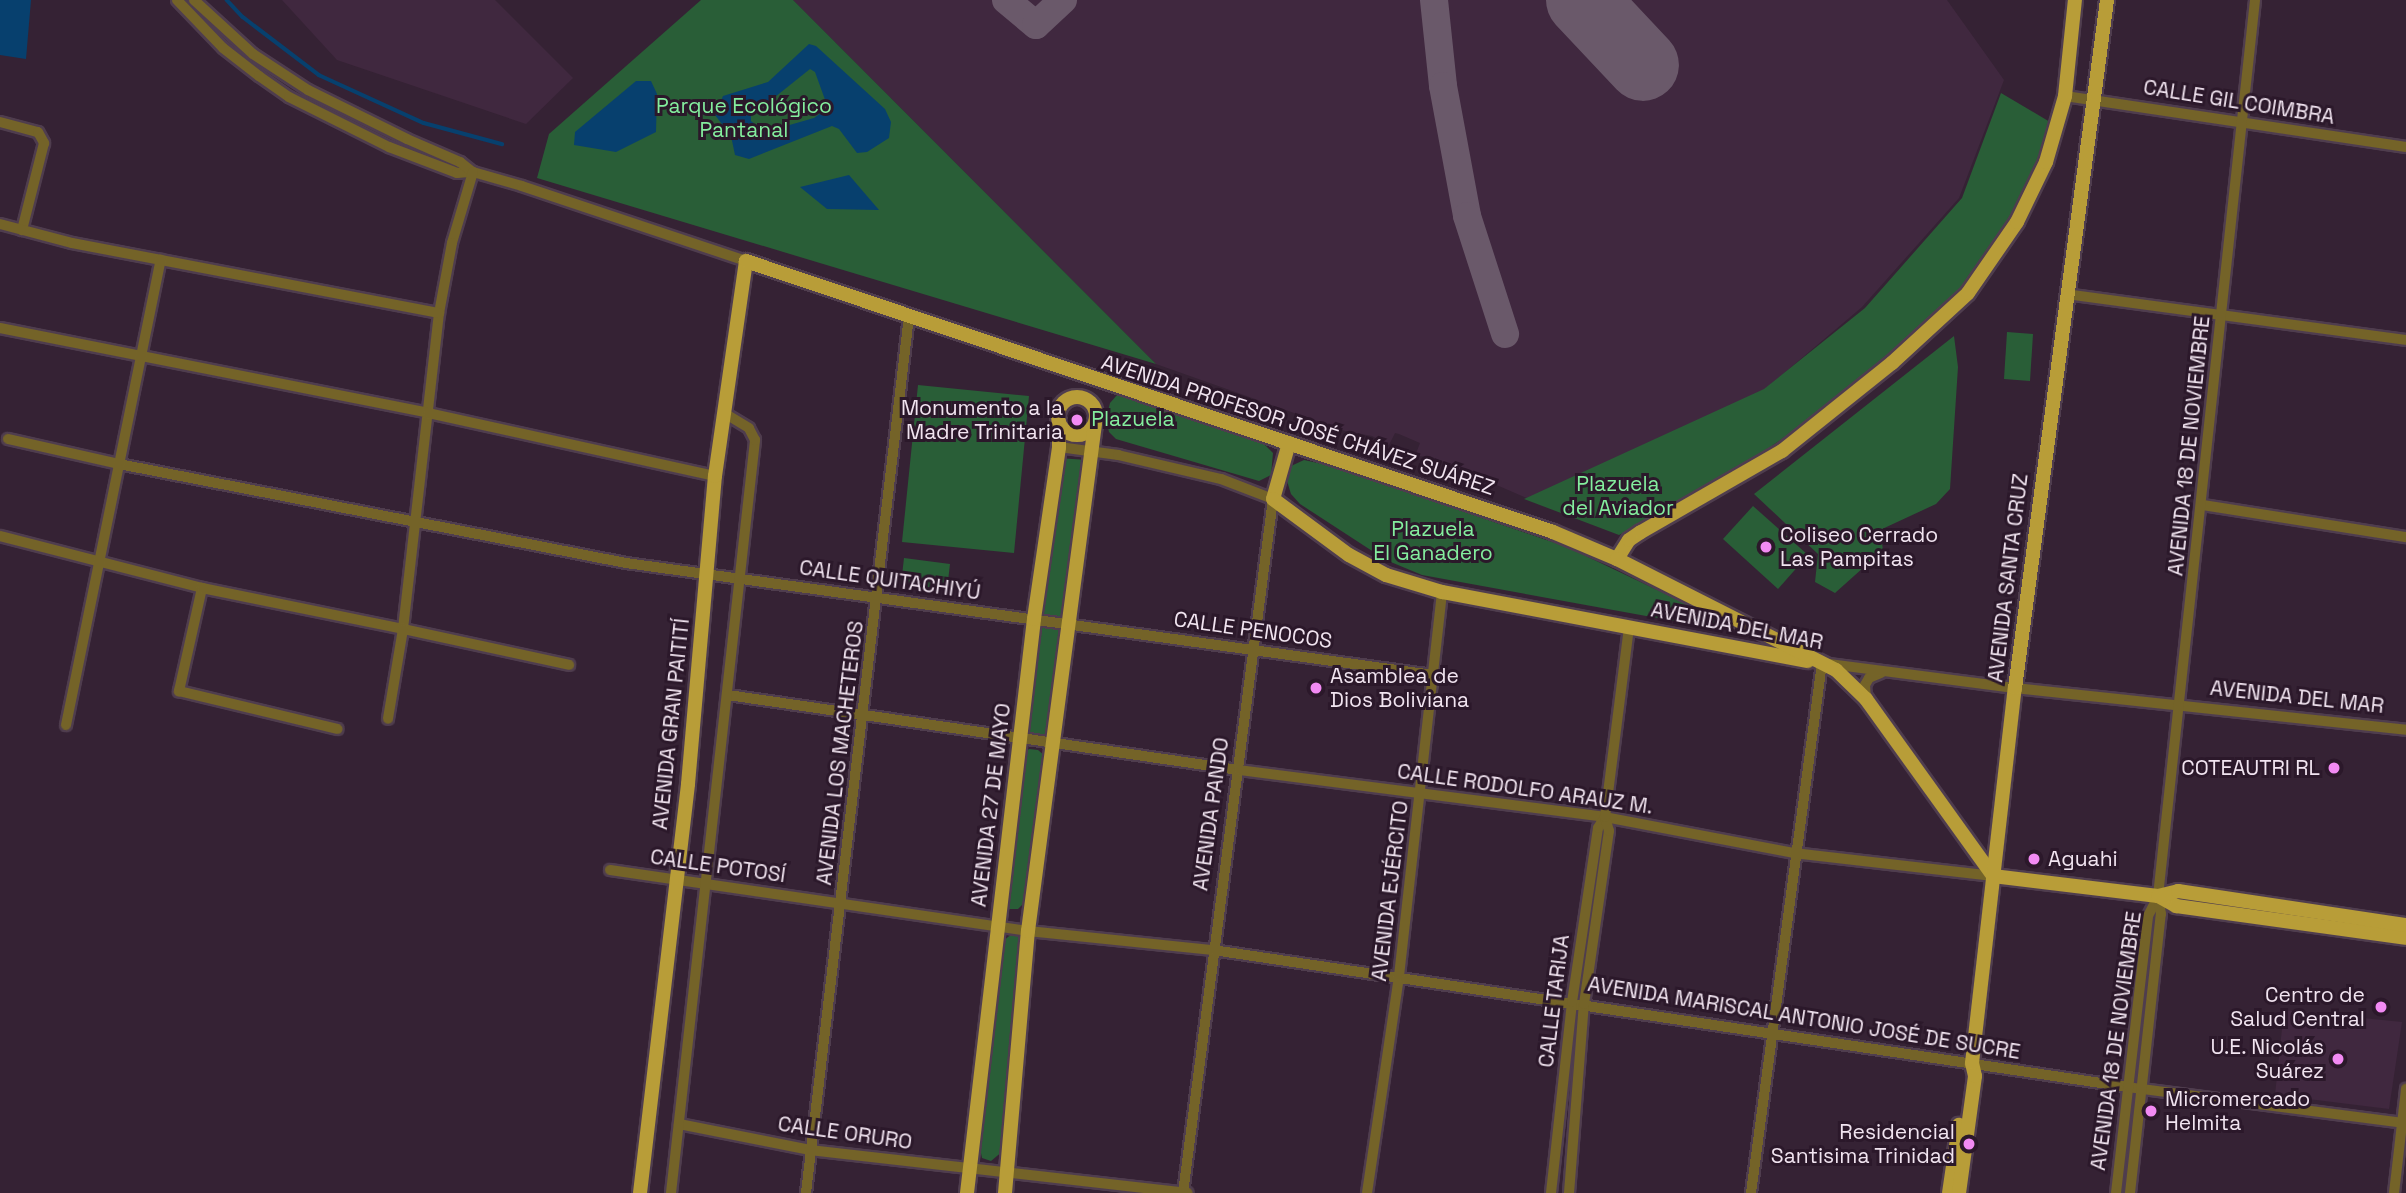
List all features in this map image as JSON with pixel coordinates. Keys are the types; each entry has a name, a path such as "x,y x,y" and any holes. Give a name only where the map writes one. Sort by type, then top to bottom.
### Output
{"main road":[{"path":"1617,559 1629,540 1641,532 1782,451 1892,363 1968,293 2017,222 2046,162 2065,96 2075,0"},
{"name":"AVENIDA SANTA CRUZ","path":"1959,1193 1975,1076 1972,1063 2015,688 2107,0"},
{"name":"AVENIDA PROFESOR JOSÉ CHÁVEZ SUÁREZ","path":"746,261 1553,532 1617,559 1836,670 1866,699 1993,876"},
{"name":"AVENIDA GRAN PAITITÍ","path":"640,1193 676,878 715,476 746,261"},
{"path":"1079,397 1085,376"},
{"path":"1079,397 1062,404 1059,422 1073,435 1086,433 1095,424"},
{"path":"1004,1193 1028,931 1095,424 1094,406 1079,397"},
{"name":"AVENIDA 27 DE MAYO","path":"967,1193 1034,619 1059,447 1059,422"},
{"name":"AVENIDA PANDO","path":"1273,499 1289,443"},
{"name":"AVENIDA DEL MAR","path":"1273,499 1349,555 1386,575 1442,592 1822,663"},
{"path":"1728,647 1745,642 1746,629 1740,621"},
{"path":"1993,876 2158,896 2176,905 2406,938"},
{"path":"2158,896 2178,891 2406,925"},
{"name":"AVENIDA SANTA CRUZ","path":"1949,1193 1966,1073 1972,1063"}],"street":[{"path":"177,0 223,48 289,97 389,148 457,173 473,172"},
{"path":"194,0 253,54 308,90 460,162 473,172 635,222 746,261"},
{"name":"AVENIDA 18 DE NOVIEMBRE","path":"2130,1193 2161,914 2158,896 2224,314 2255,0"},
{"name":"CALLE GIL COIMBRA","path":"2065,96 2406,147"},
{"path":"0,122 38,132 44,143 22,230"},
{"path":"388,719 403,629 439,313 452,243 473,172"},
{"path":"0,224 161,260 439,313"},
{"path":"66,725 97,560 161,260"},
{"path":"2066,294 2406,340"},
{"name":"AVENIDA LOS MACHETEROS","path":"806,1193 909,316"},
{"path":"0,328 428,413 715,476"},
{"path":"671,1193 755,440 749,428 724,413"},
{"name":"CALLE QUITACHIYÚ","path":"8,439 119,464 707,576 1068,625"},
{"name":"AVENIDA DEL MAR","path":"1059,447 1092,451 1221,479 1273,499"},
{"name":"AVENIDA PANDO","path":"1185,1193 1213,950 1273,499"},
{"path":"2203,505 2406,537"},
{"path":"0,536 202,588 569,665"},
{"path":"202,588 179,691 337,729"},
{"name":"AVENIDA EJÉRCITO","path":"1367,1193 1399,976 1442,592"},
{"name":"CALLE PENOCOS","path":"1068,625 1433,675"},
{"name":"CALLE TARIJA","path":"1569,1193 1584,1004 1609,831 1605,817 1629,626"},
{"path":"1751,1193 1794,853 1822,663"},
{"name":"AVENIDA DEL MAR","path":"1822,663 2015,688 2406,730"},
{"path":"1866,699 1865,685 1868,678 1887,672"},
{"name":"CALLE RODOLFO ARAUZ M.","path":"728,695 1239,770 1605,817 1794,853 1993,876"},
{"name":"CALLE TARIJA","path":"1550,1193 1572,1002 1598,828 1605,817"},
{"name":"CALLE POTOSÍ","path":"610,870 1028,931"},
{"name":"AVENIDA 18 DE NOVIEMBRE","path":"2116,1193 2148,916 2158,896"},
{"name":"AVENIDA MARISCAL ANTONIO JOSÉ DE SUCRE","path":"1028,931 1213,950 2127,1087 2404,1122"},
{"path":"2394,1193 2406,1089"},
{"name":"CALLE ORURO","path":"679,1124 810,1150 1185,1193"}],"shaded area":[{"path":"282,0 495,0 573,78 526,124 337,60"},
{"path":"793,0 1947,0 2004,80 1959,198 1862,307 1764,390 1529,499 1432,457 1415,456 1420,443 1399,434 1395,433 1389,445 1372,436 1345,431 1156,364"},
{"name":"U.E. Nicolás Suárez","path":"2284,1010 2402,1022 2389,1109 2275,1095"}],"green space":[{"name":"Parque Ecológico Pantanal","path":"701,0 793,0 1156,364 537,178 549,134"},
{"name":"Plazuela del Aviador","path":"2001,93 2050,122 2041,160 2011,222 1962,292 1913,338 1792,432 1717,484 1619,535 1524,499 1764,389 1865,308 1962,198"},
{"path":"2007,332 2033,334 2030,381 2004,379"},
{"path":"1954,336 1958,367 1950,489 1936,504 1880,530 1883,550 1835,593 1815,582 1818,554 1754,494"},
{"path":"918,385 1029,396 1014,553 902,542"},
{"name":"Plazuela","path":"1129,392 1259,439 1273,453 1271,475 1259,481 1116,439 1109,432 1106,419 1110,403 1117,395"},
{"path":"1058,458 1087,460 1065,620 1039,614"},
{"name":"Plazuela El Ganadero","path":"1304,460 1327,465 1567,547 1714,617 1722,625 1712,628 1422,575 1386,560 1300,504 1291,494 1287,481 1291,466"},
{"name":"Coliseo Cerrado Las Pampitas","path":"1753,506 1808,555 1778,589 1723,539"},
{"path":"904,558 950,564 947,589 901,584"},
{"path":"1037,625 1065,629 1048,737 1024,734"},
{"path":"1029,749 1038,750 1045,756 1025,902 1018,909 1009,909 1003,900 1023,754"},
{"path":"1013,933 1023,938 1003,1151 991,1161 982,1158 980,1148 1003,941"}],"water":[{"path":"0,0 31,0 26,59 0,55"},
{"path":"809,44 816,46 885,109 891,122 889,138 867,152 857,153 839,129 832,126 749,159 735,155 731,136 715,115 723,96 768,82","holes":["810,69 815,72 828,108 814,118 765,132 751,121 751,107 770,101"]},
{"path":"636,81 651,81 657,94 656,132 616,152 574,145 575,132"},
{"path":"849,175 879,210 827,209 800,187"}],"waterway":[{"path":"227,0 243,17 319,75 424,123 502,144"}],"taxiway":[{"path":"1006,0 1036,25 1063,0"},
{"path":"1434,0 1443,86 1467,216 1505,334"}],"runway":[{"path":"1582,0 1643,65"}],"place":[{"name":"Monumento a la Madre Trinitaria","path":"1077,420"},
{"name":"Coliseo Cerrado Las Pampitas","path":"1766,547"},
{"name":"Asamblea de Dios Boliviana","path":"1316,688"},
{"name":"COTEAUTRI RL","path":"2334,768"},
{"name":"Aguahi","path":"2034,859"},
{"name":"Centro de Salud Central","path":"2381,1007"},
{"name":"U.E. Nicolás Suárez","path":"2338,1059"},
{"name":"Micromercado Helmita","path":"2151,1111"},
{"name":"Residencial Santisima Trinidad","path":"1969,1144"}]}
